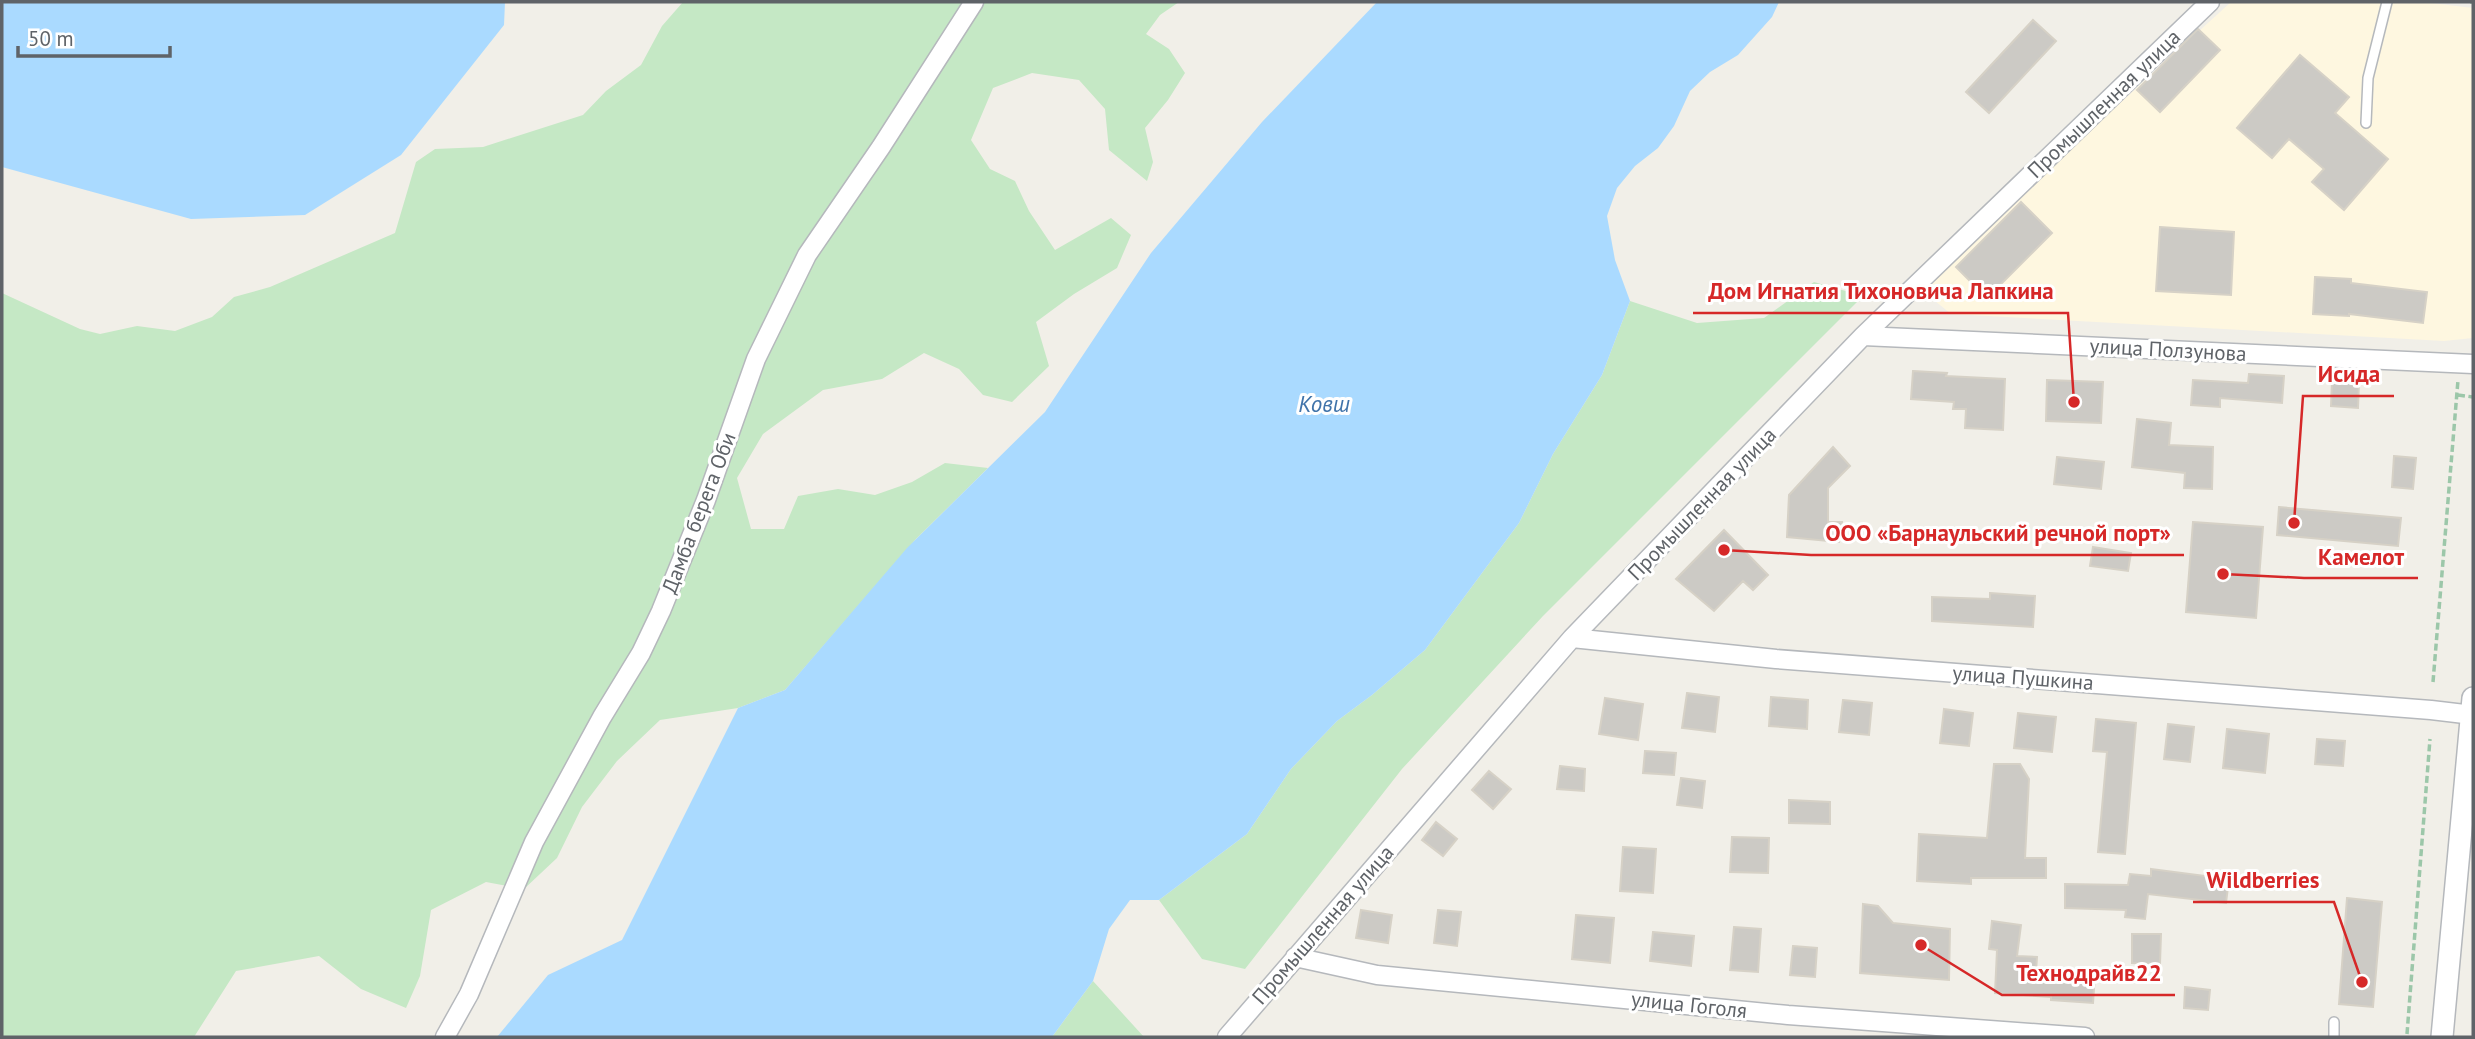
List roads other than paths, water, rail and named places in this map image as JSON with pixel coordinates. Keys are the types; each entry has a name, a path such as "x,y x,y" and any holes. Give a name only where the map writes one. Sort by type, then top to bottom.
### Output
{"street":[{"name":"Дамба берега Оби","path":"445,1037 469,994 534,842 602,717 641,653 661,611 706,500 756,359 807,255 881,147 974,2"},
{"name":"Промышленная улица","path":"1227,1037 1572,638 1863,336 2210,2"},
{"name":"улица Ползунова","path":"1863,336 2466,364"},
{"name":"улица Пушкина","path":"1572,638 1776,659 2417,709 2473,709"},
{"path":"2442,1037 2473,709"},
{"name":"улица Гоголя","path":"1294,957 1391,976 1788,1015 2085,1037"}],"lane":[{"path":"2366,123 2368,78 2386,2"},
{"path":"2333,1037 2334,1023"}],"water":[{"path":"2,2 505,2 504,25 401,155 305,215 191,219 2,167"},
{"name":"Ковш","path":"1377,2 1779,2 1772,17 1738,55 1710,72 1690,91 1674,126 1658,148 1635,166 1617,188 1607,216 1615,260 1630,301 1602,375 1553,454 1519,523 1425,650 1337,721 1291,769 1247,834 1159,900 1130,900 1109,929 1093,981 1052,1037 497,1037 548,975 622,940 738,708 785,690 907,548 1045,412 1151,253 1262,122"}],"place":[{"name":"Дом Игнатия Тихоновича Лапкина","path":"2074,402"},
{"name":"Исида","path":"2294,523"},
{"name":"ООО «Барнаульский речной порт»","path":"1724,550"},
{"name":"Камелот","path":"2223,574"},
{"name":"Технодрайв22","path":"1921,945"},
{"name":"Wildberries","path":"2362,982"}]}
